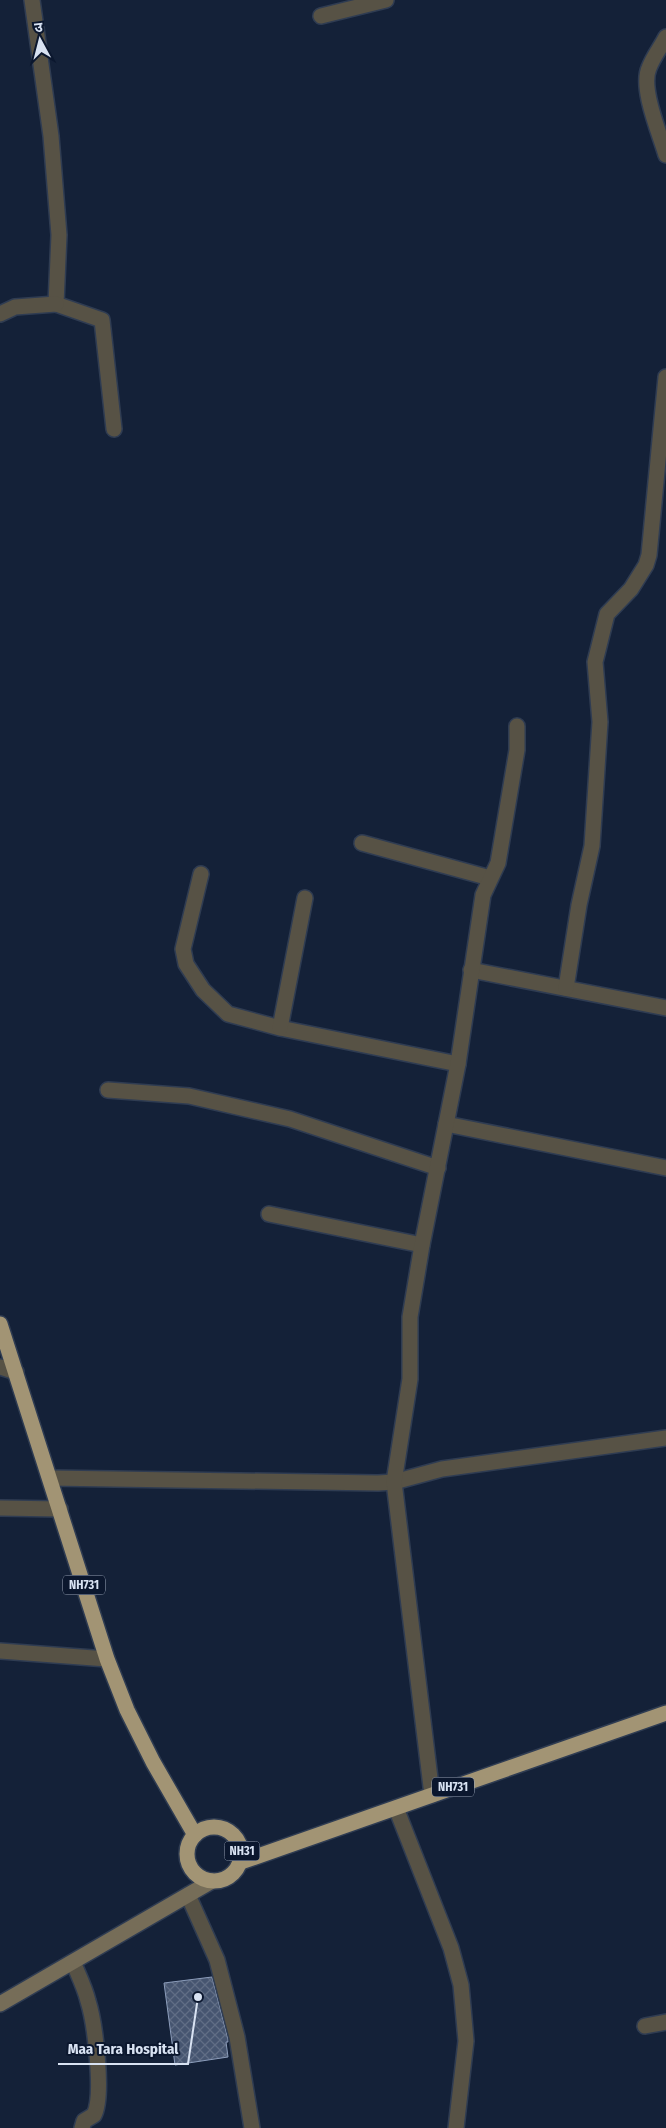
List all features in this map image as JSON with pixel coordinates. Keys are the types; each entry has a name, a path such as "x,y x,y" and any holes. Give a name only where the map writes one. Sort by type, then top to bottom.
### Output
{"highway":[{"name":"NH731","path":"0,1324 107,1658 127,1710 153,1762 195,1835"},
{"name":"NH731","path":"241,1862 666,1713"},
{"name":"NH31","path":"195,1835 205,1828 217,1827 228,1830 238,1839 242,1850 241,1862 234,1873 224,1880 212,1881"},
{"path":"195,1835 188,1846 187,1858 192,1869 200,1878 212,1881"}],"main road":[{"path":"0,2004 212,1881"}],"street":[{"path":"32,0 51,136 58,225 56,304"},
{"path":"321,16 386,0"},
{"path":"666,37 648,69 648,80 651,106 666,155"},
{"path":"0,314 15,307 56,304 102,320 114,430"},
{"path":"566,988 579,905 592,846 600,722 595,662 608,614 631,589 646,565 649,555 666,376"},
{"path":"432,1795 394,1482 410,1379 409,1328 422,1245 458,1064 483,895 498,863 517,750 517,726"},
{"path":"362,843 490,878"},
{"path":"201,874 183,949 186,964 203,990 228,1014 280,1028 458,1064"},
{"path":"280,1028 305,898"},
{"path":"472,970 666,1008"},
{"path":"108,1090 189,1096 290,1119 438,1168"},
{"path":"446,1124 666,1168"},
{"path":"269,1214 422,1245"},
{"path":"0,1367 16,1372"},
{"path":"50,1478 394,1482 442,1469 666,1438"},
{"path":"0,1508 60,1509"},
{"path":"0,1651 107,1658"},
{"path":"396,1808 450,1948 462,1985 466,2042 456,2128"},
{"path":"188,1894 219,1970 237,2037 252,2128"},
{"path":"73,1962 88,2000 94,2030 98,2099 94,2115 84,2121 82,2128"},
{"path":"645,2026 666,2022"}],"building":[{"path":"212,1977 228,2039 228,2042 226,2042 228,2057 175,2065 164,1983"}],"place":[{"name":"Maa Tara Hospital","path":"198,1997"}]}
